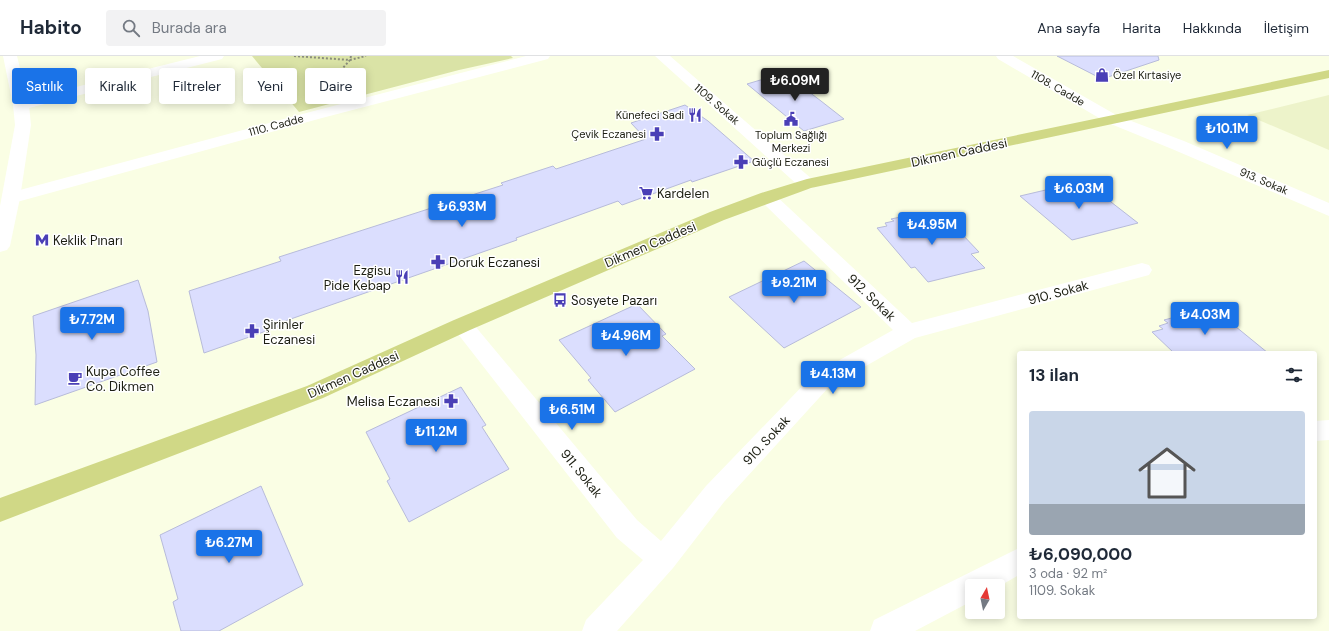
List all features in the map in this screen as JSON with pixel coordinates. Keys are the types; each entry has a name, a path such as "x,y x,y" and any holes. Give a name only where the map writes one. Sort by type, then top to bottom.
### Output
{"main road":[{"name":"Dikmen Caddesi","path":"0,510 315,392 462,325 717,216 767,197 807,184 1329,74"}],"street":[{"path":"0,246 5,199 23,125 21,105 10,56"},
{"path":"21,105 217,56"},
{"name":"1110. Cadde","path":"5,199 316,115 543,56"},
{"name":"1109. Sokak","path":"662,56 807,184"},
{"name":"1108. Cadde","path":"1003,56 1112,119"},
{"name":"913. Sokak","path":"1112,119 1178,145 1329,210"},
{"name":"912. Sokak","path":"767,197 908,332"},
{"name":"913. Sokak","path":"1304,198 1329,203"},
{"name":"910. Sokak","path":"597,631 663,559 715,494 821,381 908,332 1142,270"},
{"name":"911. Sokak","path":"462,325 627,528 643,544 663,559"},
{"path":"1317,431 1329,430"},
{"path":"885,631 1017,562"}],"path":[{"path":"294,56 350,60 366,56"},
{"path":"343,68 350,60 351,56"}],"shaded area":[{"path":"252,56 511,56 513,58 459,70 366,94 366,68 305,68 305,104 329,104 299,112 292,104 297,104 297,68 262,68"},
{"path":"1329,95 1329,150 1247,115"}],"building":[{"path":"1057,56 1158,56 1159,60 1102,79"},
{"path":"784,73 844,119 804,131 747,84"},
{"path":"685,105 708,121 754,161 692,182 691,180 622,205 618,201 516,238 517,240 285,321 286,324 204,353 189,291 281,261 279,257 503,185 501,183 553,166 556,169 646,139 631,123"},
{"path":"1084,181 1138,223 1072,240 1020,196"},
{"path":"920,213 922,215 928,214 930,216 942,213 979,252 971,254 985,268 928,282 915,267 911,268 877,228 887,226 885,223 894,221 891,219"},
{"path":"804,261 861,307 784,348 729,297"},
{"path":"138,280 148,311 157,362 35,405 36,355 33,316"},
{"path":"637,304 666,334 662,336 695,369 615,412 588,380 591,378 559,340"},
{"path":"1194,312 1197,315 1204,313 1207,316 1219,313 1266,351 1172,351 1152,332 1163,329 1159,326 1168,323 1164,320"},
{"path":"461,387 486,425 482,427 509,469 409,522 387,481 390,479 366,432"},
{"path":"261,486 303,585 219,631 181,631 173,602 178,599 160,535"}],"place":[{"name":"Özel Kırtasiye","path":"1102,75"},
{"name":"Künefeci Sadi","path":"695,115"},
{"name":"Toplum Sağlığı Merkezi","path":"791,119"},
{"name":"Çevik Eczanesi","path":"657,134"},
{"name":"Güçlü Eczanesi","path":"741,162"},
{"name":"Kardelen","path":"646,193"},
{"name":"Keklik Pınarı","path":"42,240"},
{"name":"Doruk Eczanesi","path":"438,262"},
{"name":"Ezgisu Pide Kebap","path":"402,277"},
{"name":"Sosyete Pazarı","path":"560,300"},
{"name":"Şirinler Eczanesi","path":"252,331"},
{"name":"Kupa Coffee Co. Dikmen","path":"75,378"},
{"name":"Melisa Eczanesi","path":"451,401"}]}
